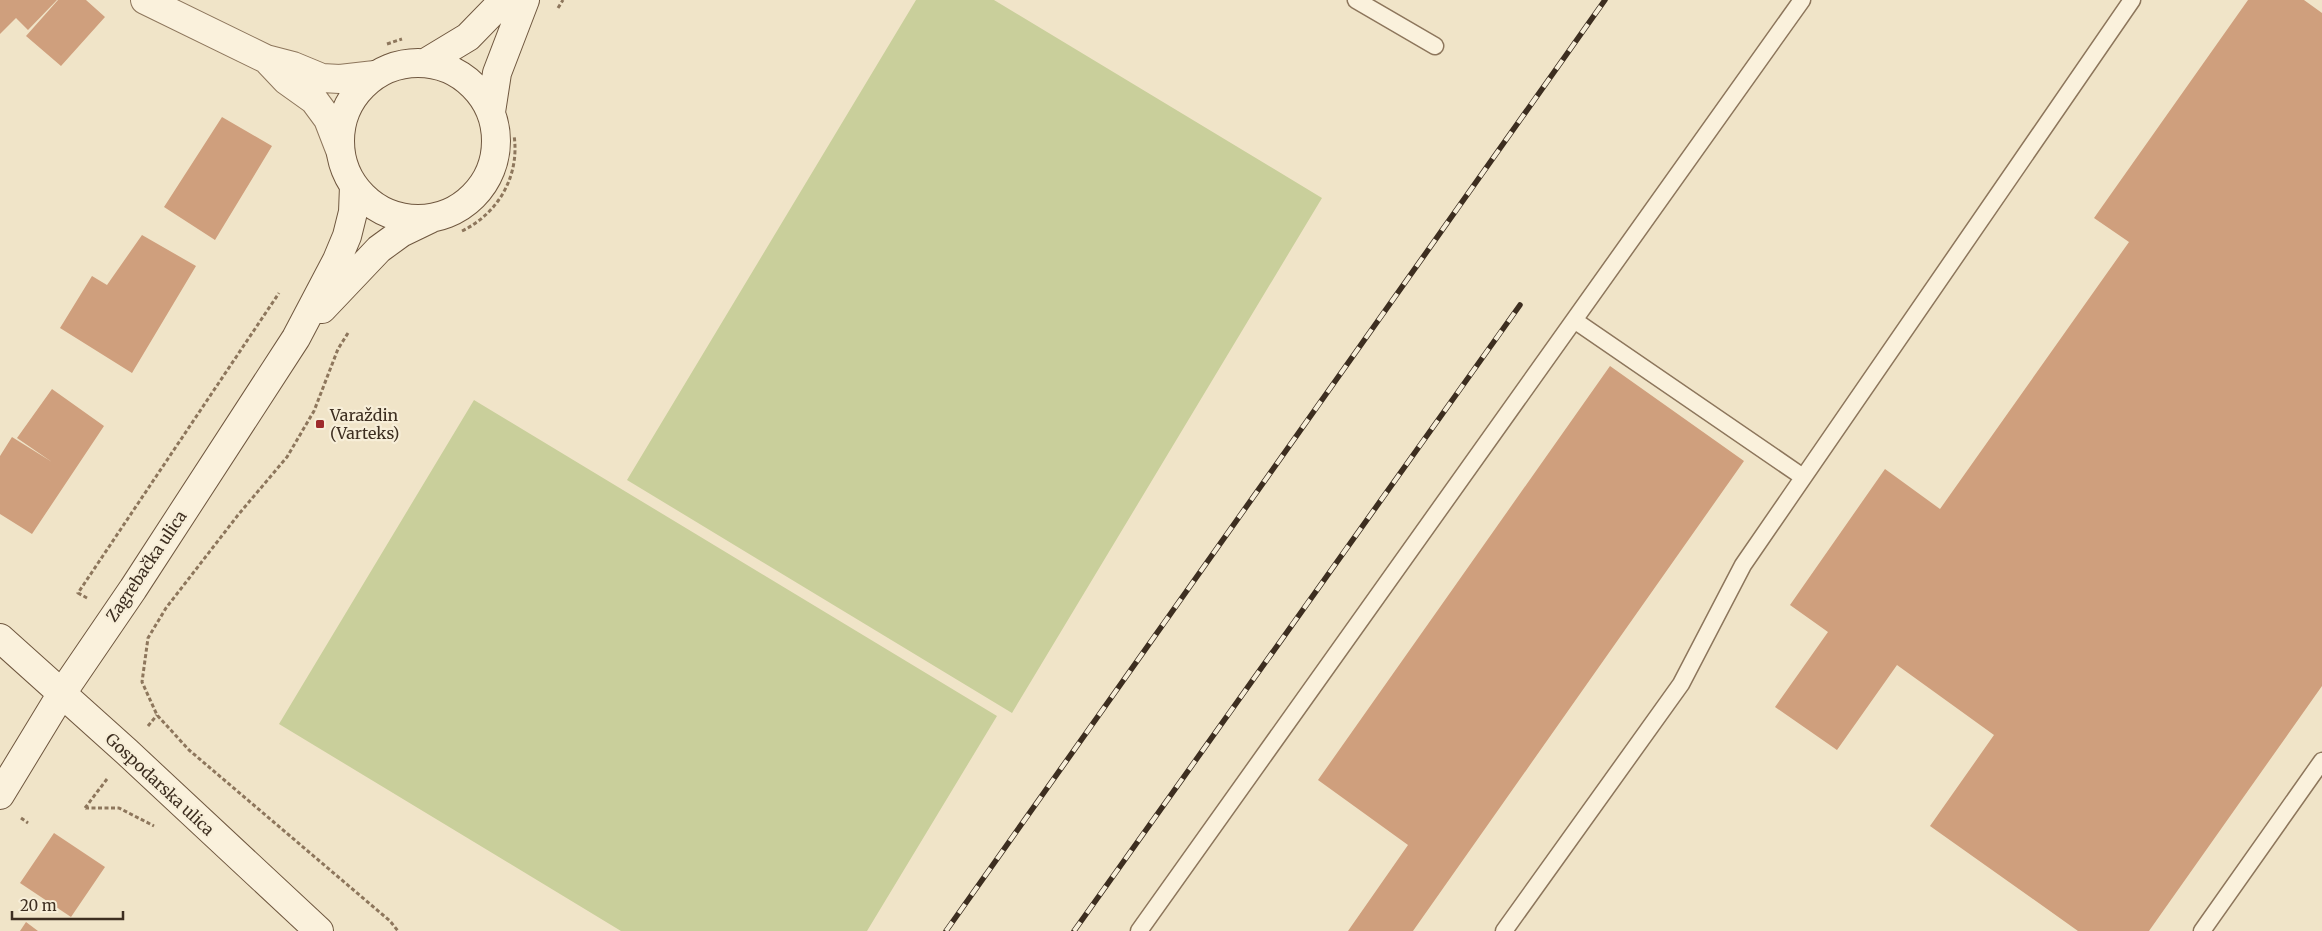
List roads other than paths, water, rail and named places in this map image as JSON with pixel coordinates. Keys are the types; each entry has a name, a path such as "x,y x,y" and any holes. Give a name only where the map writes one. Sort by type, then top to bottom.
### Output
{"main road":[{"path":"145,0 266,59 293,66 322,78 340,79 375,75"},
{"name":"Zagrebačka ulica","path":"425,63 468,36 504,0"},
{"name":"Zagrebačka ulica","path":"491,112 497,72 525,0"},
{"path":"266,59 286,80 314,100 328,119 340,150"},
{"name":"Zagrebačka ulica","path":"296,338 379,249 401,233 460,206 472,197 486,179 495,157 496,135 491,112 480,93 465,78 446,68 425,63 399,65 375,75 359,88 347,107 340,128 340,150 344,168 354,186 369,202 388,213 410,219 432,218"},
{"name":"Zagrebačka ulica","path":"0,795 62,693 133,589 296,338 337,260 347,236 353,212 354,186"},
{"name":"Gospodarska ulica","path":"0,638 319,931"}],"lane":[{"path":"1356,0 1436,46"},
{"path":"1139,931 1802,0"},
{"path":"1504,931 1681,684 1743,565 2132,0"},
{"path":"1574,320 1803,477"},
{"path":"2202,931 2322,761"}],"railway":[{"path":"946,931 1605,0"},
{"path":"1074,931 1520,305"}],"place":[{"name":"Varaždin (Varteks)","path":"320,424"}]}
